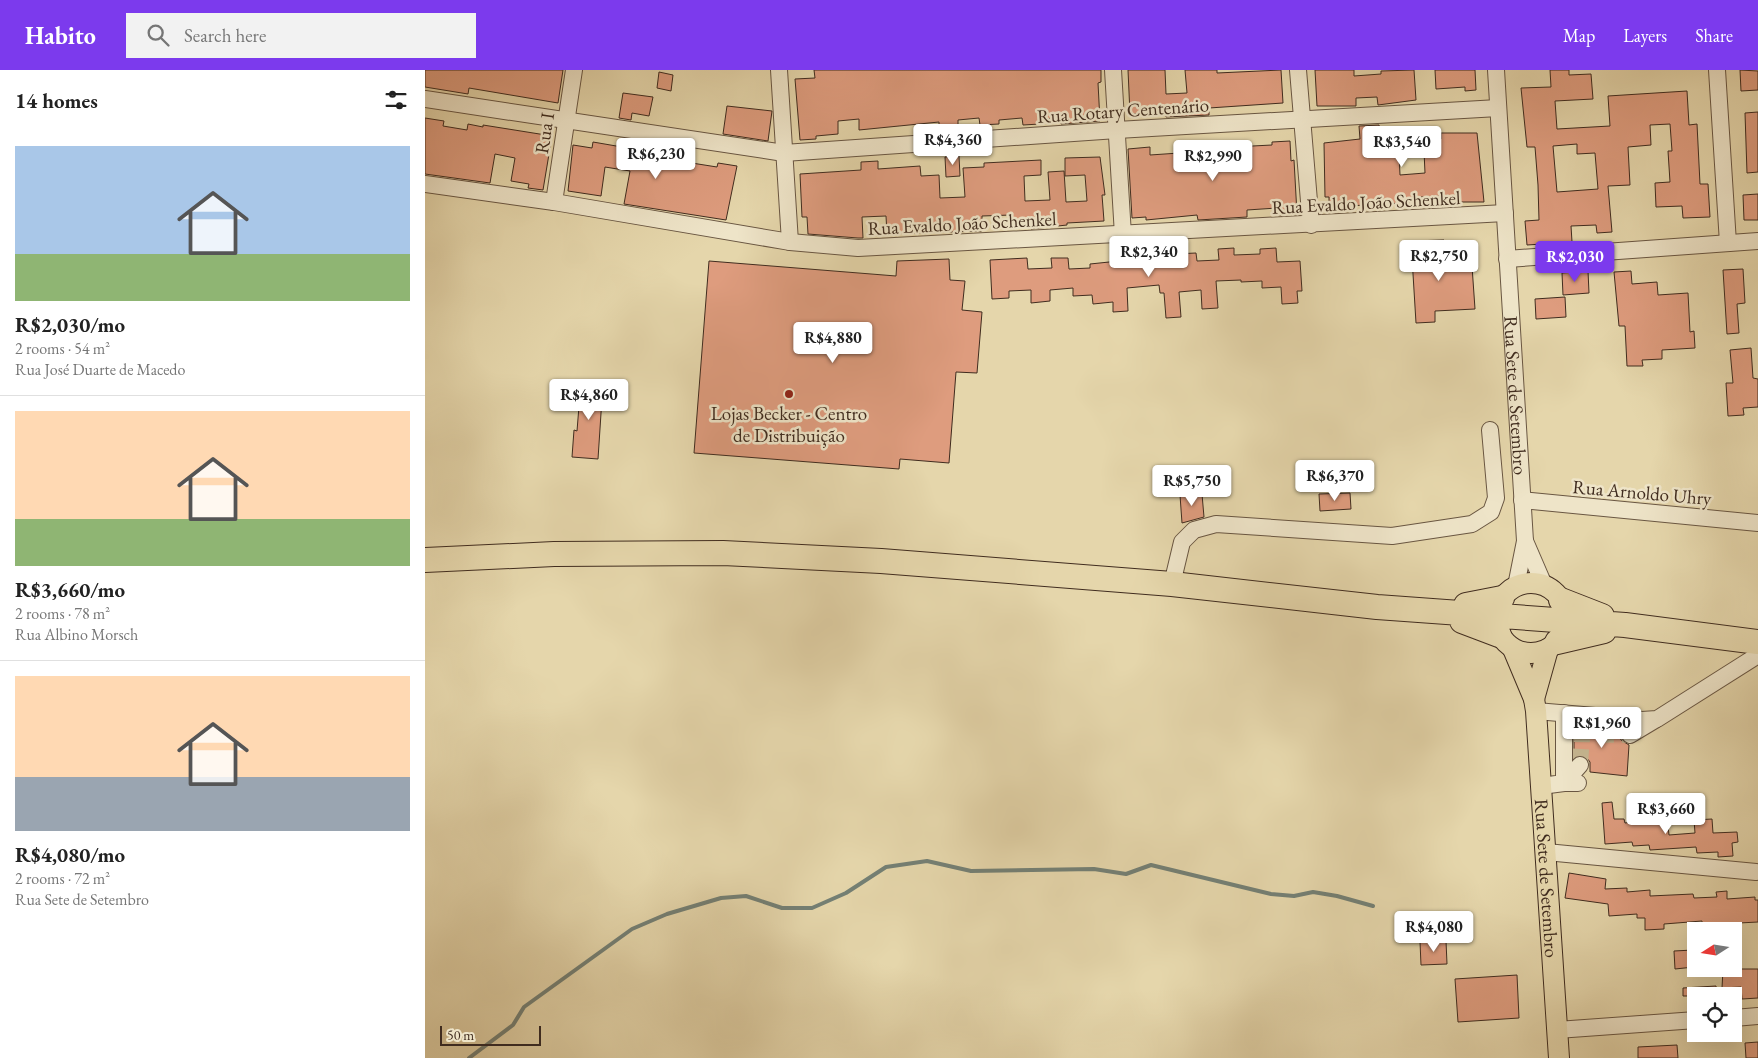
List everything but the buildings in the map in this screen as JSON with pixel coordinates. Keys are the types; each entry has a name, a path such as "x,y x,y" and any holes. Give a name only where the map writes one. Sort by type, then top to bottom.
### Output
{"highway":[{"path":"425,560 554,554 723,554 881,560 1172,584 1505,617 1557,602 1625,625 1758,642"},
{"path":"1553,646 1625,625"}],"main road":[{"path":"1553,646 1531,654 1505,617 1535,583 1557,602"},
{"name":"Rua Sete de Setembro","path":"1535,705 1553,646 1557,602"},
{"name":"Rua Sete de Setembro","path":"1505,617 1535,705 1559,1058"}],"street":[{"name":"Rua I","path":"554,202 574,70"},
{"path":"779,70 790,242"},
{"path":"1113,70 1123,236"},
{"path":"1298,70 1311,225"},
{"name":"Rua Sete de Setembro","path":"1496,70 1525,541 1505,617"},
{"path":"1717,70 1728,243"},
{"name":"Rua Rotary Centenário","path":"425,99 785,153 1117,130 1498,108"},
{"name":"Rua Evaldo João Schenkel","path":"425,184 554,202 790,242 858,248 1123,236 1505,213"},
{"path":"1507,259 1758,241"},
{"path":"1172,584 1182,542 1194,530 1216,524 1392,536 1472,524 1491,512 1496,498 1490,430"},
{"name":"Rua Arnoldo Uhry","path":"1522,500 1758,522"},
{"name":"Rua Sete de Setembro","path":"1525,541 1557,602"},
{"path":"1630,735 1758,655"},
{"path":"1535,705 1563,712 1642,720 1657,719"},
{"path":"1563,712 1571,783"},
{"path":"1538,743 1566,737"},
{"path":"1571,783 1580,765"},
{"path":"1541,786 1571,783"},
{"path":"1546,852 1756,872"},
{"path":"1742,1017 1758,1016"},
{"path":"1557,1030 1687,1021"}],"waterway":[{"path":"469,1058 513,1025 524,1007 632,929 667,914 721,898 746,896 782,908 812,908 846,893 886,867 927,861 971,871 1094,869 1126,874 1151,865 1271,894 1294,896 1313,892 1337,896 1373,906"}],"tunnel":[{"path":"1574,734 1630,735"},
{"path":"1580,765 1582,735"}],"place":[{"name":"Lojas Becker - Centro de Distribuição","path":"789,394"}]}
